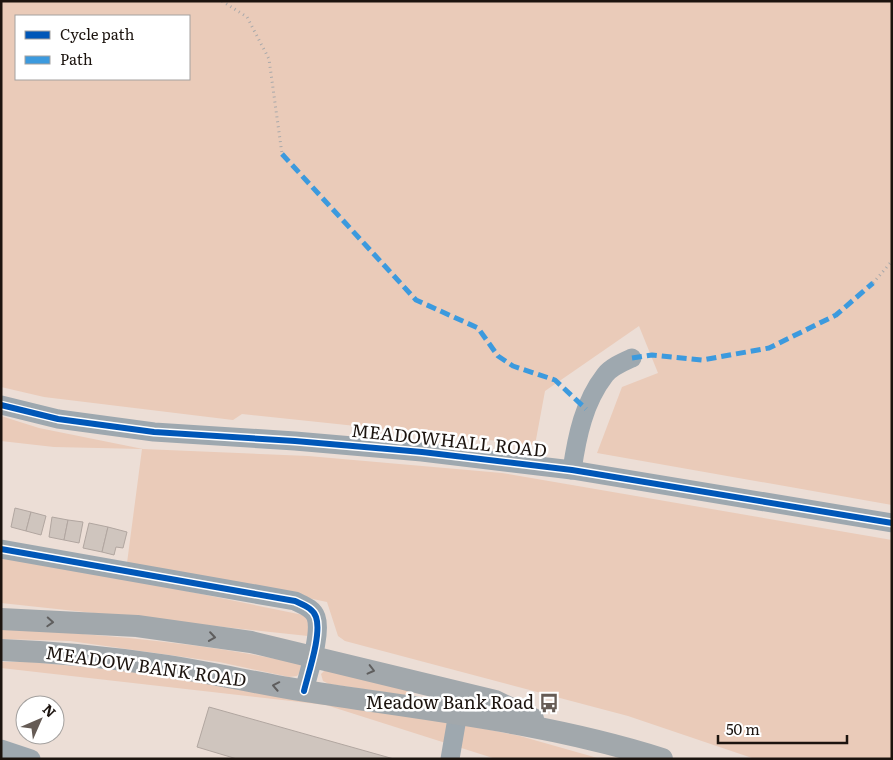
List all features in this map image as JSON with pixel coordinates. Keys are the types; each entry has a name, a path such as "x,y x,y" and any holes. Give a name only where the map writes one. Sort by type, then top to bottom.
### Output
{"main road":[{"name":"MEADOW BANK ROAD","path":"1,619 137,626 251,642 312,655 460,703 662,759"},
{"name":"MEADOW BANK ROAD","path":"1,650 55,652 159,665 304,691 460,703"}],"street":[{"path":"572,470 577,434 586,409 606,374 632,358"},
{"name":"MEADOWHALL ROAD","path":"1,405 58,418 154,432 392,449 572,470 892,523"},
{"path":"1,549 295,601 308,607 316,616 318,629 304,691"},
{"path":"453,758 460,703"},
{"path":"1,749 32,759"}],"path":[{"path":"222,1 247,17 269,58 282,154"},
{"path":"873,283 892,261"}],"shaded area":[{"path":"1,1 892,1 892,505 597,453 622,387 658,373 639,326 545,391 535,445 242,414 233,420 44,397 1,387"},
{"path":"1,416 39,428 143,449 308,456 502,473 892,540 892,759 755,759 628,716 345,641 338,636 327,602 127,563 142,449 54,447 1,441"},
{"path":"1,553 308,616 308,636 1,603"},
{"path":"1,628 114,637 227,650 301,664 301,670 297,676 289,677 219,662 70,641 1,639"},
{"path":"1,662 31,662 158,674 445,721 520,736 601,759 496,759 326,705 1,668"},
{"path":"325,670 415,689 411,696 329,684 323,681 321,674"}],"building":[{"path":"15,508 31,512 26,531 11,527"},
{"path":"31,512 46,516 41,535 26,531"},
{"path":"52,517 68,520 64,540 49,537"},
{"path":"68,520 83,522 79,543 64,540"},
{"path":"89,523 108,527 102,552 83,548"},
{"path":"108,527 127,532 123,548 116,547 114,555 102,552"},
{"path":"209,707 394,759 237,759 197,747"}],"marked path":[{"path":"282,154 416,300 478,328 498,356 513,366 555,380 586,409"},
{"path":"632,358 652,355 702,360 769,348 836,315 873,283"}],"cycle path":[{"path":"1,405 58,419 154,432 295,441 422,452 572,470 892,523"},
{"path":"1,549 295,601 313,611 317,624 316,643 304,691"}],"place":[{"name":"Meadow Bank Road","path":"549,703"}]}
